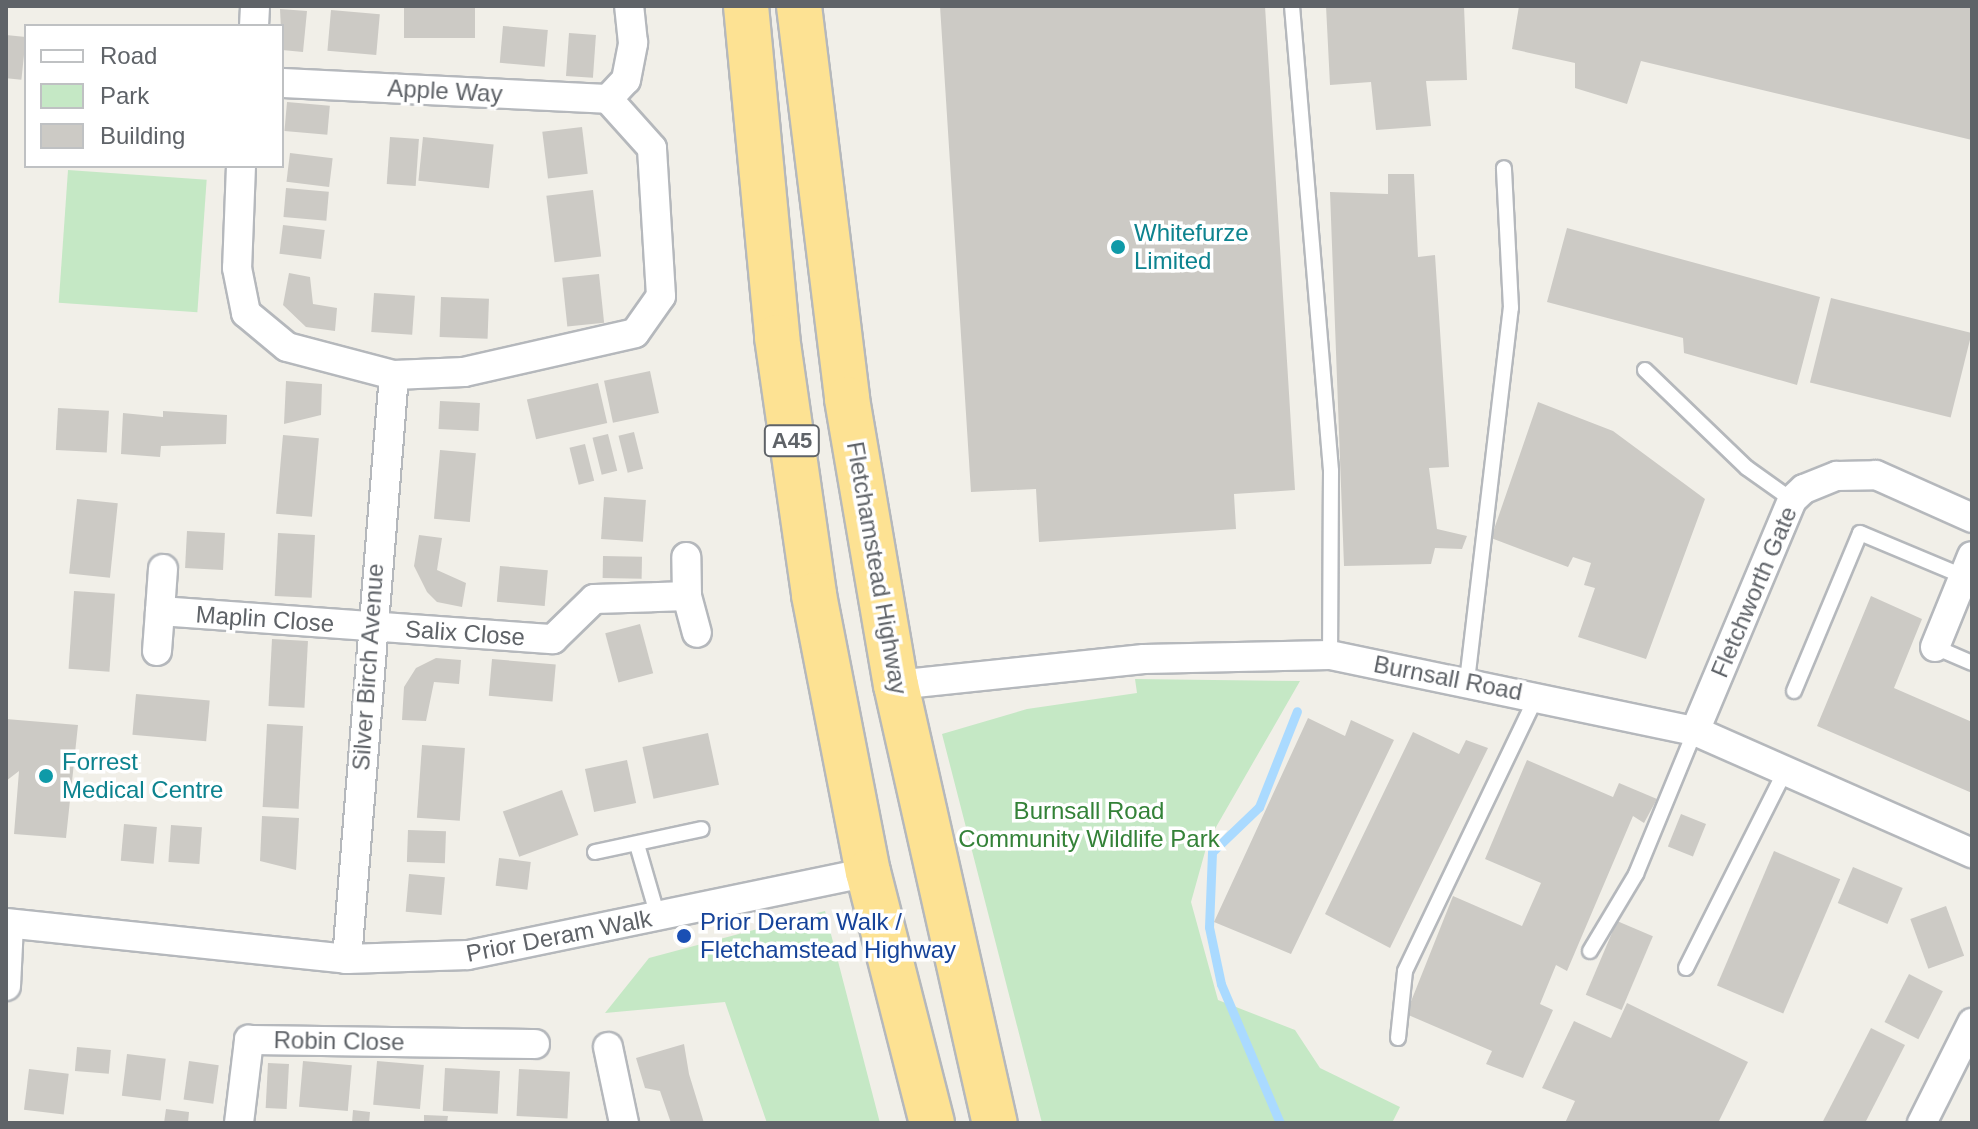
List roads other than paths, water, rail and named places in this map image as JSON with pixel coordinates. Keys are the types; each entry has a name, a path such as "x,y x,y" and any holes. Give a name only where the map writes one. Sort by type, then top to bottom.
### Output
{"highway":[{"name":"A45","path":"746,6 777,337 838,734 868,872 932,1123"},
{"name":"Fletchamstead Highway","path":"799,6 847,399 896,685 995,1123"}],"street":[{"path":"241,168 237,268 246,313 287,347 394,375 464,372 593,348 643,328 661,296 652,148 608,99 626,80 633,43 629,6"},
{"name":"Apple Way","path":"284,83 608,99"},
{"name":"Silver Birch Avenue","path":"347,959 371,626 394,375"},
{"name":"Fletchworth Gate","path":"1695,731 1792,500 1837,476 1876,475 1972,518"},
{"path":"686,557 687,596 697,633"},
{"path":"1935,647 1967,566"},
{"name":"Maplin Close","path":"157,651 163,569"},
{"name":"Salix Close","path":"371,626 553,639 594,599 687,596"},
{"name":"Maplin Close","path":"160,611 371,626"},
{"name":"Burnsall Road","path":"896,685 1144,659 1330,655 1537,695 1695,731 1784,773 1972,853"},
{"name":"Prior Deram Walk","path":"8,923 347,959 516,949 868,872"},
{"path":"6,986 8,923"},
{"path":"1922,1123 1972,1023"},
{"name":"Robin Close","path":"239,1123 249,1040 521,1049"},
{"path":"608,1047 624,1123"}],"lane":[{"path":"1292,6 1331,471 1330,655"},
{"path":"1467,681 1511,308 1504,168"},
{"path":"1645,370 1747,468 1792,500"},
{"path":"1794,691 1860,533 1967,566"},
{"path":"1935,647 1972,663"},
{"path":"1398,1038 1405,971 1537,695"},
{"path":"1590,951 1636,874 1695,731"},
{"path":"1686,968 1784,773"},
{"path":"595,852 638,848 702,829"},
{"path":"638,848 658,917"}],"waterway":[{"path":"1280,1123 1221,984 1209,927 1212,852 1259,807 1297,711"}],"place":[{"name":"Whitefurze Limited","path":"1118,247"},
{"name":"Forrest Medical Centre","path":"46,776"},
{"name":"Prior Deram Walk / Fletchamstead Highway","path":"684,936"}],"park label":[{"name":"Burnsall Road Community Wildlife Park","path":"1089,825"}]}
